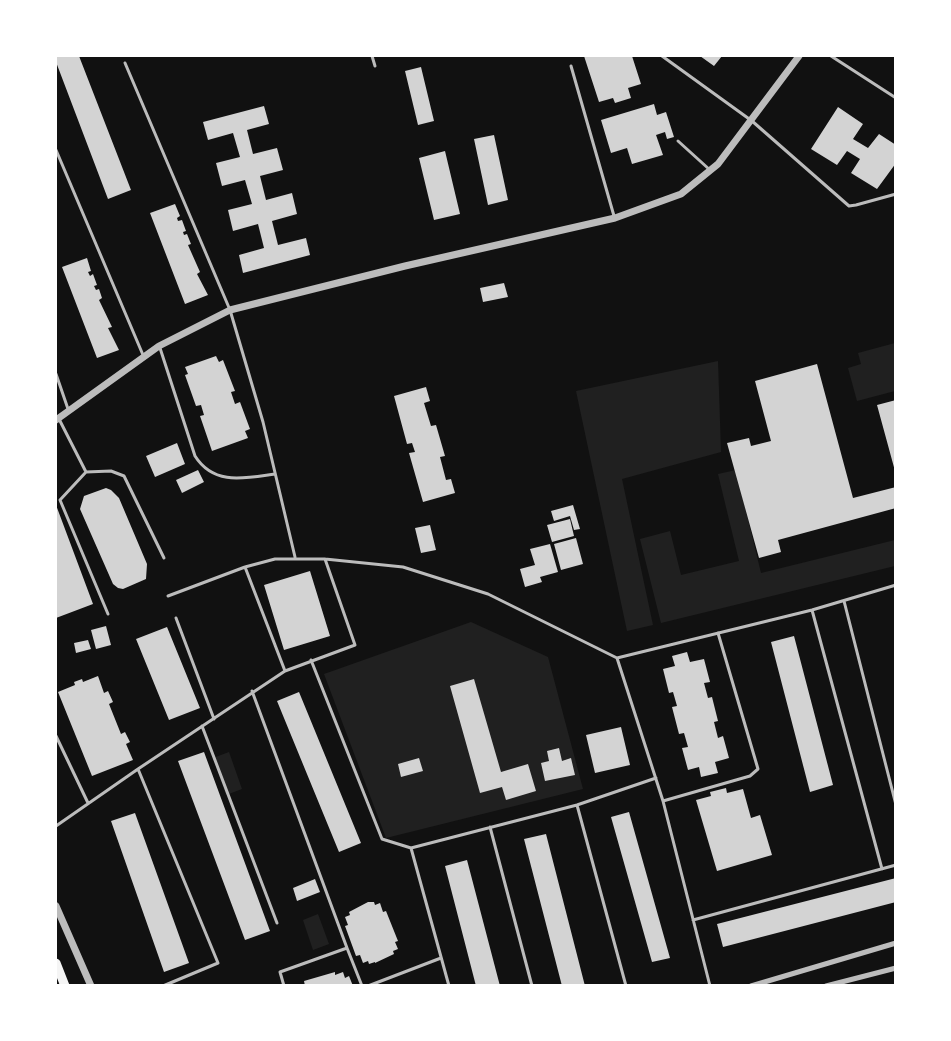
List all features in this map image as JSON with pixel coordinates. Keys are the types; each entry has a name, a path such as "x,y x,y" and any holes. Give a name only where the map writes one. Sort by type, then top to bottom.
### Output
{"highway":[{"path":"56,963 65,986"}],"street":[{"path":"57,419 159,346 230,310 405,266 615,218 681,194 718,164 799,56"},
{"path":"56,906 91,986"},
{"path":"751,986 896,943"},
{"path":"826,986 896,968"}],"lane":[{"path":"372,56 375,66"},
{"path":"662,56 752,121 849,206 896,194"},
{"path":"831,56 896,98"},
{"path":"125,63 230,310 263,422 295,557"},
{"path":"571,66 615,218"},
{"path":"678,141 710,170"},
{"path":"56,150 144,356"},
{"path":"159,346 195,456 202,467 228,478 275,474"},
{"path":"56,374 69,410"},
{"path":"57,419 86,472"},
{"path":"108,614 60,500 86,472 111,471 124,476 164,558"},
{"path":"168,596 245,567 275,559 295,557 403,567 488,594 617,658 844,602 896,585"},
{"path":"56,826 252,691 285,671 355,645 326,559"},
{"path":"245,567 285,671"},
{"path":"844,602 896,805"},
{"path":"812,610 882,869"},
{"path":"176,618 214,719"},
{"path":"663,801 750,777 758,769 718,633"},
{"path":"617,658 663,801 710,986"},
{"path":"311,660 382,838 411,848 577,805 656,778"},
{"path":"252,691 362,986"},
{"path":"202,726 277,922"},
{"path":"56,736 88,803"},
{"path":"138,769 218,963 164,986"},
{"path":"577,805 626,986"},
{"path":"490,827 532,986"},
{"path":"411,848 449,986"},
{"path":"693,920 896,865"},
{"path":"284,986 280,972 347,948"},
{"path":"368,986 441,958"}],"shaded area":[{"path":"895,343 895,391 857,401 848,368 861,364 858,353"},
{"path":"718,361 721,452 622,479 653,625 627,631 576,391"},
{"path":"736,470 761,573 895,540 895,566 661,623 640,539 670,531 681,575 739,561 718,474"},
{"path":"471,622 548,657 583,789 386,838 324,674"},
{"path":"229,752 242,789 226,795 213,758"},
{"path":"318,914 329,944 313,950 303,920"}],"building":[{"path":"56,56 79,56 131,190 108,199 56,62"},
{"path":"584,56 632,56 641,84 628,88 631,98 615,103 613,98 599,102"},
{"path":"700,56 722,56 714,66"},
{"path":"421,67 434,121 418,125 405,71"},
{"path":"654,104 657,115 666,112 674,137 667,139 665,132 656,135 663,155 632,164 627,148 611,153 601,120"},
{"path":"264,106 269,124 247,130 253,154 277,148 283,170 260,176 266,200 292,193 297,214 272,221 278,245 306,238 310,255 243,273 239,255 264,248 258,224 233,231 228,210 252,204 245,180 222,186 216,163 240,157 233,133 208,140 203,122"},
{"path":"838,107 863,124 853,139 868,148 879,134 896,145 896,163 877,189 851,173 860,159 847,151 837,165 811,149"},
{"path":"494,135 508,200 488,205 474,139"},
{"path":"445,151 460,214 434,220 419,158"},
{"path":"175,204 180,216 177,218 178,221 182,220 186,231 183,232 184,235 187,234 191,244 188,245 200,272 197,274 208,295 185,304 150,213"},
{"path":"87,258 91,271 88,272 90,276 93,274 97,285 94,286 96,290 99,289 102,298 99,300 112,327 108,328 119,350 97,358 62,267"},
{"path":"504,283 508,297 483,302 480,288"},
{"path":"216,356 219,362 223,360 235,391 231,392 235,404 240,402 250,429 245,431 248,438 212,451 200,416 204,415 201,405 196,406 185,375 188,374 185,367"},
{"path":"817,364 853,498 896,487 896,508 778,540 781,552 759,558 727,443 749,438 751,446 771,441 755,381"},
{"path":"426,387 430,401 424,403 431,426 436,425 445,456 440,457 446,480 451,479 455,493 423,502 409,453 415,452 412,443 407,444 394,396"},
{"path":"896,400 896,471 895,471 877,405"},
{"path":"177,443 185,464 155,477 146,456"},
{"path":"198,470 204,482 182,493 176,480"},
{"path":"106,488 119,498 147,564 146,579 123,589 113,584 80,509 84,496"},
{"path":"56,505 93,604 56,618"},
{"path":"573,505 580,529 574,530 570,516 554,521 551,511"},
{"path":"570,519 574,536 552,542 547,525"},
{"path":"430,525 436,550 421,553 415,528"},
{"path":"576,538 583,564 561,570 554,544"},
{"path":"550,544 558,572 540,577 542,582 525,587 520,569 535,565 530,549"},
{"path":"310,571 330,636 284,650 264,585"},
{"path":"106,626 111,645 96,649 91,630"},
{"path":"167,627 200,708 169,720 136,639"},
{"path":"794,636 833,785 810,792 771,642"},
{"path":"88,640 91,649 76,653 74,643"},
{"path":"687,652 690,662 704,659 710,682 704,683 708,698 712,697 718,721 714,722 718,738 723,736 729,758 715,762 718,773 701,777 699,767 688,770 682,748 688,747 684,733 679,734 672,707 677,706 673,692 669,693 663,669 675,666 672,656"},
{"path":"98,676 104,693 108,691 113,702 109,704 121,734 125,732 130,742 126,744 133,760 92,776 58,692 75,685 74,682 82,679 83,682"},
{"path":"474,679 501,772 528,764 536,791 506,800 502,787 480,793 450,686"},
{"path":"299,692 361,843 339,852 277,701"},
{"path":"621,727 630,765 595,773 586,735"},
{"path":"559,748 562,761 571,758 575,775 545,781 541,763 549,761 547,751"},
{"path":"204,752 270,931 245,940 178,761"},
{"path":"419,758 423,771 401,777 398,764"},
{"path":"726,788 727,793 743,789 751,818 760,815 772,855 717,871 696,800 711,796 710,792"},
{"path":"629,812 670,958 652,962 611,817"},
{"path":"135,813 189,963 164,972 111,821"},
{"path":"546,834 585,986 562,986 524,839"},
{"path":"467,860 500,986 476,986 445,866"},
{"path":"896,878 896,902 723,947 717,924"},
{"path":"315,879 320,892 297,901 293,888"},
{"path":"368,902 374,902 375,905 380,903 383,912 386,911 398,941 395,942 398,949 393,951 394,954 369,964 368,961 363,963 360,955 356,956 345,926 348,925 345,917 350,915 349,912"},
{"path":"335,972 335,975 343,972 345,978 349,976 353,986 305,986 304,981"}]}
